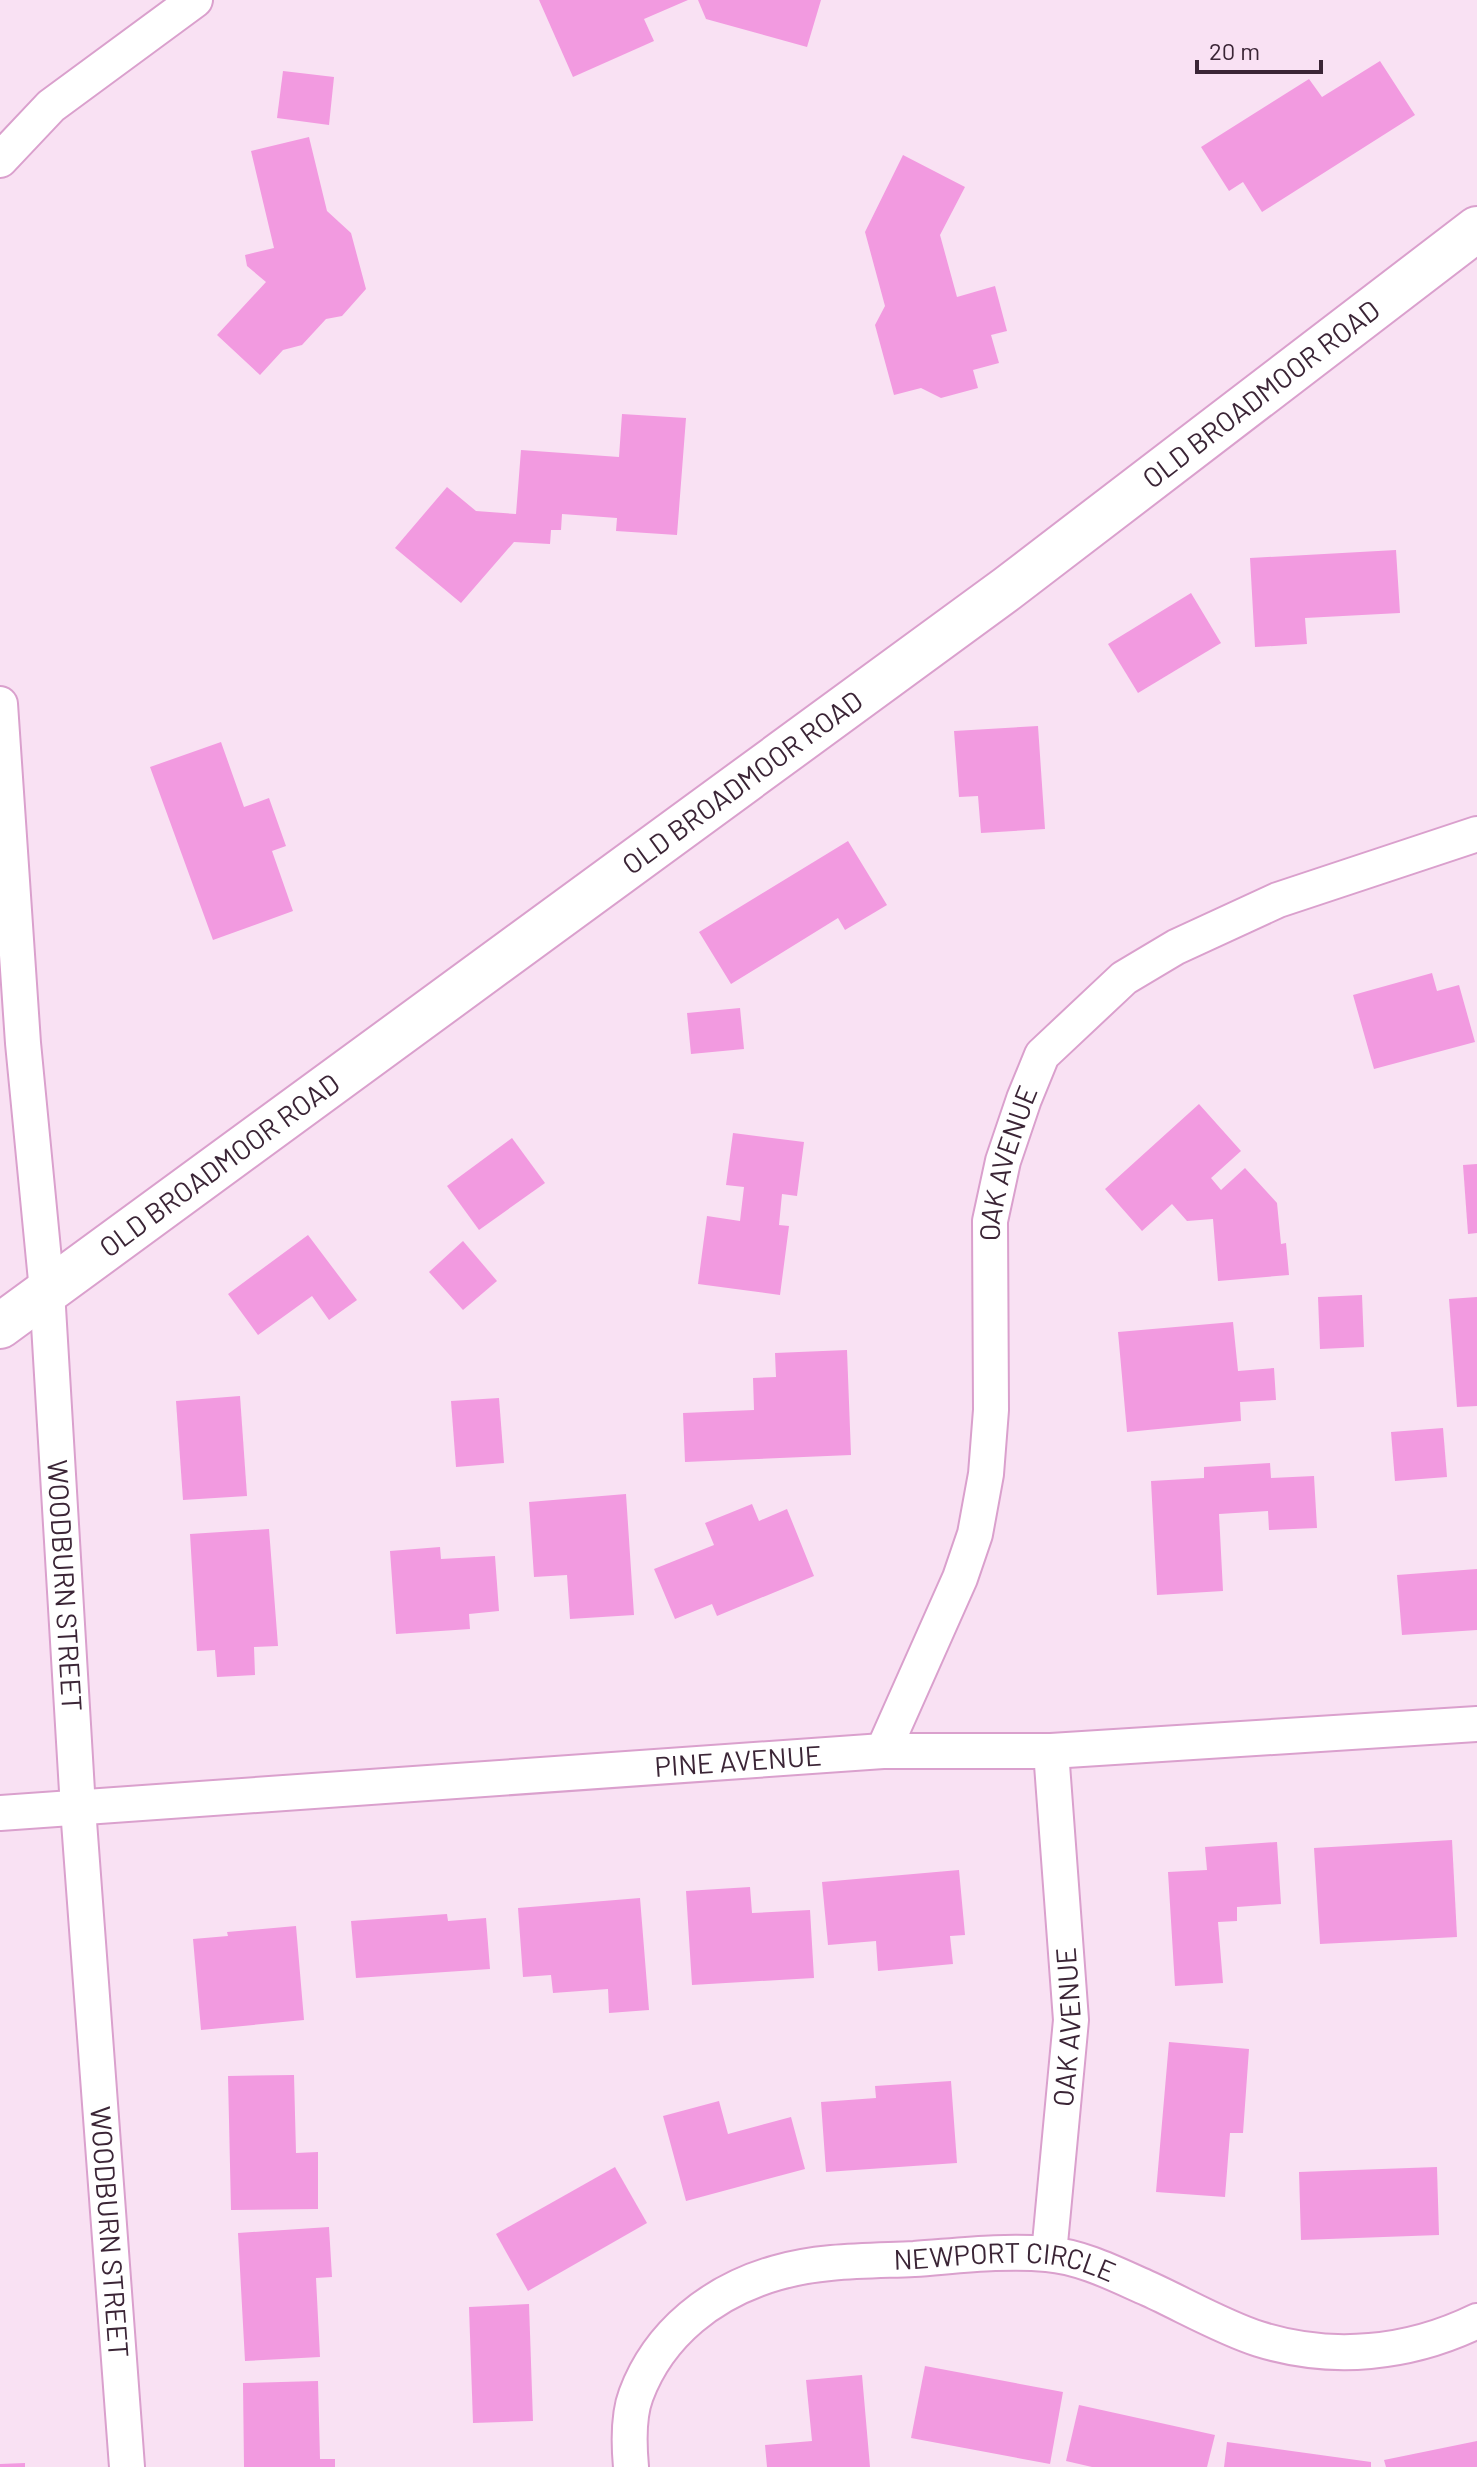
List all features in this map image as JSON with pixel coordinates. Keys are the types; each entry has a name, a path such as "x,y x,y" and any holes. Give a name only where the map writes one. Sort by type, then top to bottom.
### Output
{"street":[{"path":"0,160 51,106 195,0"},
{"name":"OLD BROADMOOR ROAD","path":"0,1326 1008,588 1477,229"},
{"name":"WOODBURN STREET","path":"0,704 12,1044 47,1291 78,1808 127,2467"},
{"name":"OAK AVENUE","path":"883,1751 960,1578 975,1534 986,1474 991,1410 990,1221 1007,1149 1042,1055 1124,978 1176,947 1278,900 1477,834"},
{"name":"PINE AVENUE","path":"0,1813 883,1751 1051,1751 1477,1724"},
{"name":"OAK AVENUE","path":"1049,2254 1071,2020 1051,1751"},
{"name":"NEWPORT CIRCLE","path":"631,2467 629,2443 634,2398 671,2334 706,2304 742,2284 778,2272 818,2265 1049,2254 1099,2267 1258,2339 1336,2353 1371,2352 1414,2345 1477,2321"}],"building":[{"path":"539,0 688,0 644,19 654,41 573,77"},
{"path":"698,0 821,0 807,47 706,19"},
{"path":"1380,61 1415,115 1262,212 1243,182 1229,191 1201,147 1309,79 1322,97"},
{"path":"283,71 334,77 329,125 277,118"},
{"path":"309,137 327,211 351,233 366,289 342,316 326,319 302,345 283,350 260,375 217,335 266,282 247,266 245,255 274,248 251,151"},
{"path":"903,155 965,187 940,235 957,297 995,286 1007,331 991,335 999,363 973,370 978,388 941,398 921,388 894,395 875,325 885,306 865,232"},
{"path":"622,414 686,418 677,535 616,531 617,518 562,514 561,530 551,530 550,544 514,542 461,603 395,548 447,487 476,511 516,514 521,450 619,457"},
{"path":"1396,550 1400,613 1305,618 1307,644 1255,647 1250,558"},
{"path":"1191,593 1221,643 1138,693 1108,644"},
{"path":"1038,726 1045,829 981,833 978,796 959,797 954,731"},
{"path":"221,742 244,807 269,798 286,846 272,851 293,911 213,940 150,767"},
{"path":"848,841 887,905 845,930 838,918 731,984 699,932"},
{"path":"1432,973 1437,991 1459,985 1475,1042 1374,1069 1353,995"},
{"path":"740,1008 744,1049 691,1054 687,1013"},
{"path":"1199,1104 1241,1151 1211,1178 1221,1190 1245,1168 1277,1203 1281,1244 1286,1243 1289,1275 1218,1281 1213,1219 1187,1221 1172,1204 1142,1231 1105,1189"},
{"path":"733,1133 804,1142 797,1196 782,1194 779,1225 789,1226 780,1295 698,1284 707,1216 740,1221 744,1187 726,1185"},
{"path":"512,1138 545,1183 479,1230 447,1186"},
{"path":"1477,1164 1477,1233 1468,1234 1463,1165"},
{"path":"308,1235 357,1300 329,1320 312,1296 258,1335 228,1294"},
{"path":"463,1241 497,1281 463,1310 429,1272"},
{"path":"1362,1295 1364,1347 1320,1349 1318,1297"},
{"path":"1477,1297 1477,1406 1457,1407 1449,1299"},
{"path":"1233,1322 1238,1371 1274,1368 1276,1400 1240,1402 1241,1421 1127,1432 1118,1332"},
{"path":"847,1350 851,1455 685,1462 683,1413 754,1410 753,1378 776,1377 775,1353"},
{"path":"240,1396 247,1496 183,1500 176,1401"},
{"path":"499,1398 504,1463 456,1467 451,1401"},
{"path":"1443,1428 1447,1477 1395,1481 1391,1432"},
{"path":"1270,1463 1271,1478 1314,1476 1317,1528 1269,1530 1268,1511 1219,1514 1223,1591 1157,1595 1151,1481 1204,1478 1204,1467"},
{"path":"626,1494 634,1615 570,1619 567,1575 534,1577 529,1502"},
{"path":"752,1504 759,1521 787,1509 814,1576 717,1616 712,1604 675,1619 654,1569 714,1545 705,1523"},
{"path":"269,1529 278,1646 254,1647 255,1675 217,1677 215,1650 197,1651 190,1534"},
{"path":"440,1547 441,1559 495,1556 499,1611 469,1614 470,1629 396,1634 390,1551"},
{"path":"1477,1569 1477,1630 1402,1635 1397,1575"},
{"path":"1452,1840 1457,1937 1320,1944 1314,1848"},
{"path":"1277,1842 1281,1904 1237,1907 1237,1921 1218,1922 1223,1983 1175,1986 1168,1872 1207,1870 1205,1847"},
{"path":"959,1870 965,1935 950,1936 953,1964 878,1971 876,1941 828,1945 822,1882"},
{"path":"750,1887 752,1913 810,1910 814,1978 692,1985 686,1891"},
{"path":"640,1898 649,2010 609,2013 608,1989 553,1993 551,1975 523,1977 518,1908"},
{"path":"447,1914 448,1921 486,1918 490,1969 356,1978 351,1921"},
{"path":"296,1926 304,2020 201,2030 193,1939 228,1936 227,1932"},
{"path":"1169,2042 1249,2049 1243,2133 1230,2133 1225,2197 1156,2192"},
{"path":"294,2075 296,2153 318,2152 318,2209 231,2210 228,2076"},
{"path":"951,2081 957,2163 826,2172 821,2102 876,2098 875,2086"},
{"path":"719,2101 728,2134 791,2117 805,2169 686,2201 663,2116"},
{"path":"615,2167 647,2223 528,2291 496,2234"},
{"path":"1437,2167 1439,2235 1301,2240 1299,2172"},
{"path":"329,2227 332,2277 316,2278 320,2357 245,2361 238,2233"},
{"path":"529,2304 533,2421 473,2423 469,2307"},
{"path":"925,2366 1063,2392 1050,2464 911,2438"},
{"path":"862,2375 870,2467 767,2467 765,2445 812,2441 806,2380"},
{"path":"318,2381 320,2459 335,2459 335,2467 244,2467 243,2383"},
{"path":"1079,2405 1215,2435 1207,2467 1092,2467 1066,2461"},
{"path":"1477,2441 1477,2467 1386,2467 1384,2460"},
{"path":"1227,2442 1371,2462 1371,2467 1224,2467"},
{"path":"25,2463 25,2467 0,2467 0,2464"}]}
